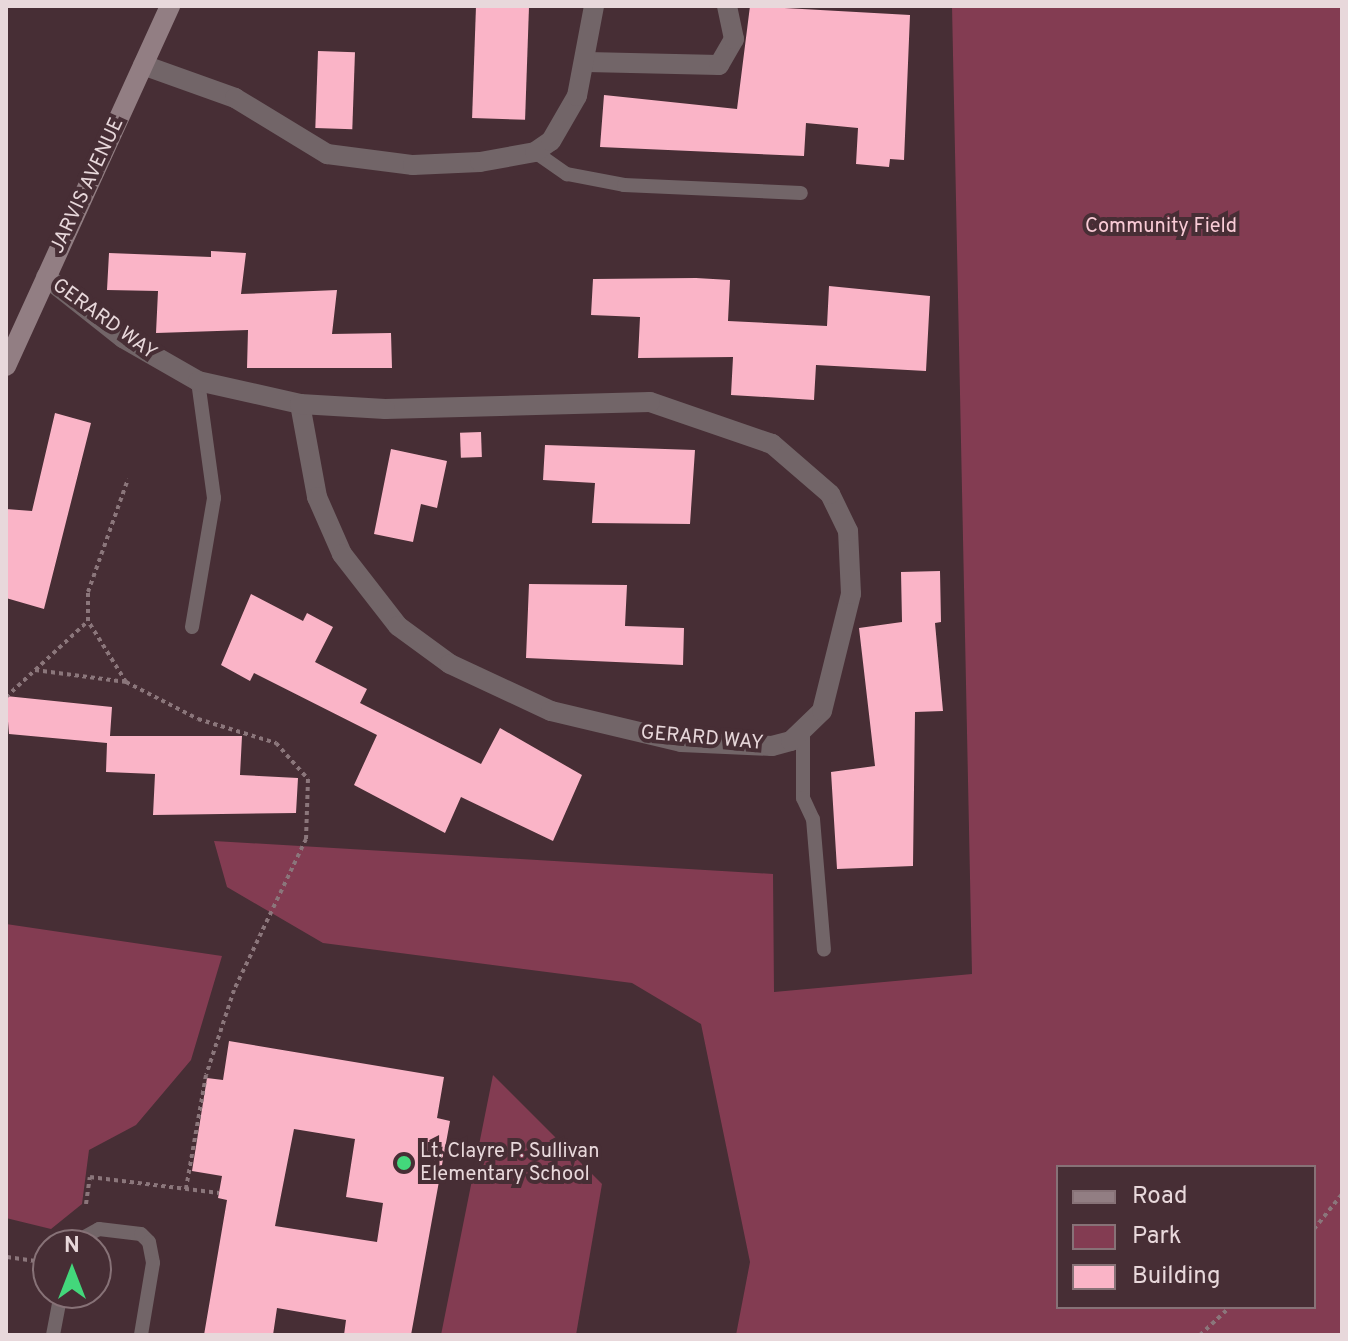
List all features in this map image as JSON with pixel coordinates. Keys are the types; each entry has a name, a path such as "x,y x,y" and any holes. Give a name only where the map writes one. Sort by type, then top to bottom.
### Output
{"street":[{"name":"JARVIS AVENUE","path":"6,366 170,6"},
{"path":"143,65 235,98 344,158 447,165 535,152 563,122 587,62 594,6"},
{"path":"587,62 719,65 734,39 727,6"},
{"name":"GERARD WAY","path":"46,277 123,338 198,381 300,404 385,409 650,402 746,432 796,459 842,514 852,567 831,692 803,732 772,746 634,734 514,696 423,647 377,604 342,554 313,482 300,404"}],"lane":[{"path":"535,152 567,174 624,185 801,193"},
{"path":"192,627 214,498 198,381"},
{"path":"803,732 803,798 813,819 824,950"},
{"path":"112,1231 141,1234 149,1242 153,1263 141,1335"},
{"path":"53,1335 58,1309"}],"path":[{"path":"126,682 88,621 88,592 128,479"},
{"path":"6,697 88,621"},
{"path":"35,670 126,682 198,719 276,743 308,779 306,839 234,990 206,1075 186,1189"},
{"path":"86,1204 90,1177 219,1193"},
{"path":"1316,1226 1342,1194"},
{"path":"7,1257 32,1261"},
{"path":"1200,1335 1228,1309"}],"green space":[{"name":"Community Field","path":"952,6 1342,6 1342,1335 736,1335 750,1262 701,1024 632,983 323,943 227,887 214,841 773,874 774,992 972,974"},
{"path":"6,924 222,956 191,1060 136,1125 89,1150 82,1204 51,1229 6,1218"},
{"path":"493,1075 602,1184 576,1335 441,1335"}],"building":[{"path":"476,6 529,8 525,120 472,118"},
{"path":"750,6 910,15 904,160 890,159 889,167 856,164 858,128 806,123 804,156 600,147 604,95 737,109"},
{"path":"318,51 355,52 352,129 315,128"},
{"path":"211,251 246,253 241,294 337,290 332,334 391,333 392,368 247,368 248,330 156,333 158,291 107,290 109,253 211,257"},
{"path":"593,279 730,280 728,321 827,326 829,286 930,296 926,371 816,365 814,400 731,395 733,357 638,358 640,317 591,315"},
{"path":"55,413 91,423 44,609 6,598 6,509 32,511"},
{"path":"481,432 482,457 461,458 460,433"},
{"path":"545,445 695,450 690,524 592,523 595,483 543,480"},
{"path":"391,449 447,461 437,508 421,504 413,542 374,534"},
{"path":"940,571 941,622 935,623 943,711 915,712 913,866 837,869 831,772 875,766 859,628 902,622 901,572"},
{"path":"529,584 627,585 625,626 684,628 683,665 526,658"},
{"path":"251,594 303,621 307,613 333,627 315,662 367,689 360,703 481,764 500,728 582,775 553,841 461,797 445,833 354,785 377,735 254,673 250,681 221,665"},
{"path":"6,696 112,707 110,736 242,736 240,775 298,778 296,813 153,815 155,774 106,772 107,743 9,734"},
{"path":"229,1041 444,1077 437,1118 450,1121 411,1335 344,1335 346,1320 277,1308 273,1335 204,1335 227,1200 218,1198 222,1176 192,1171 207,1078 223,1080","holes":["294,1129 355,1139 346,1197 383,1203 377,1242 275,1226"]}],"place":[{"name":"Lt. Clayre P. Sullivan Elementary School","path":"404,1163"}]}
